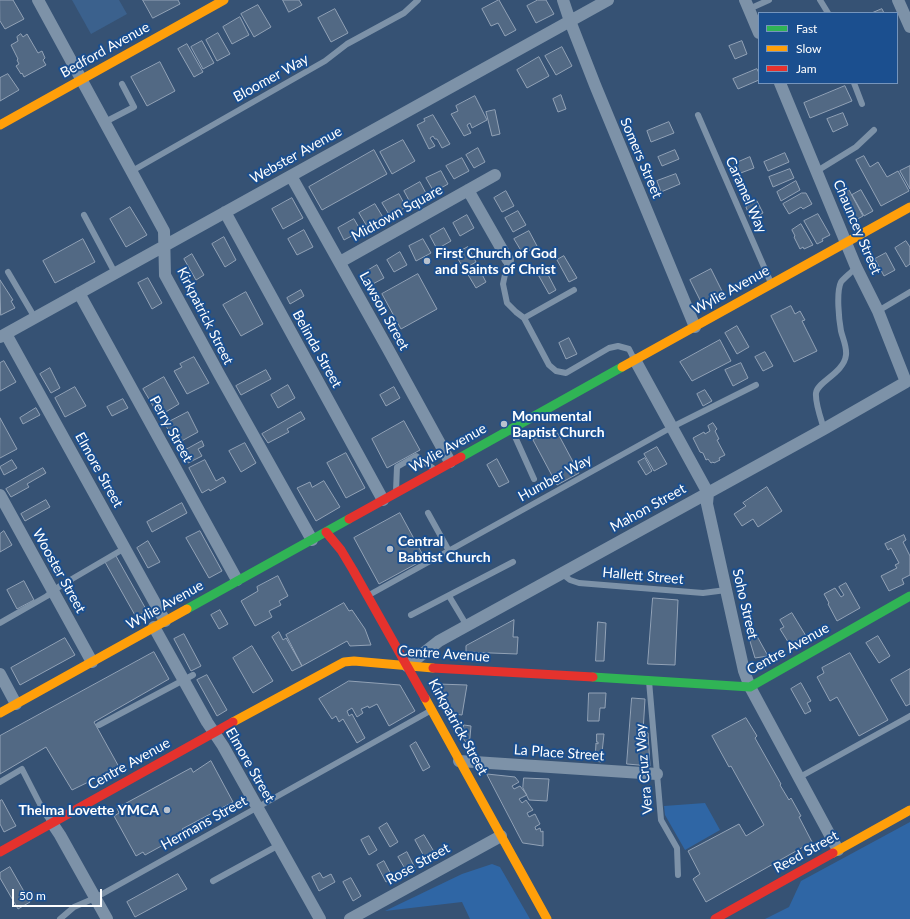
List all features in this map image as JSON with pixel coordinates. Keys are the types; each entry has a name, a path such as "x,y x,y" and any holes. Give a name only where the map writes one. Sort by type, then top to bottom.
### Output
{"street":[{"name":"Kirkpatrick Street","path":"38,0 164,231 165,275 312,540"},
{"name":"Bedford Avenue","path":"0,125 224,0"},
{"name":"Somers Street","path":"563,0 570,22 695,327"},
{"name":"Webster Avenue","path":"3,335 608,0"},
{"path":"898,0 910,27"},
{"path":"747,5 758,31"},
{"name":"Chauncey Street","path":"780,84 856,267 878,311 906,382"},
{"name":"Midtown Square","path":"340,262 495,175"},
{"name":"Lawson Street","path":"291,176 450,462"},
{"path":"468,190 508,260"},
{"name":"Wylie Avenue","path":"0,713 910,207"},
{"name":"Belinda Street","path":"225,212 383,500"},
{"name":"Perry Street","path":"79,293 237,580"},
{"name":"Elmore Street","path":"3,335 165,621"},
{"name":"Soho Street","path":"635,360 708,493 707,504 744,671 750,687 838,850"},
{"name":"Mahon Street","path":"407,666 439,641 824,429 906,382"},
{"name":"Wooster Street","path":"0,495 92,662"},
{"name":"Kirkpatrick Street","path":"326,532 336,542 368,596 547,919"},
{"name":"Centre Avenue","path":"0,852 341,664 354,661 407,666 750,687 910,596"},
{"name":"Elmore Street","path":"154,627 188,678 214,733 223,746 320,919"},
{"path":"0,674 16,704"},
{"name":"La Place Street","path":"459,761 657,774"},
{"name":"Reed Street","path":"715,919 910,810"},
{"path":"52,823 107,919"},
{"name":"Rose Street","path":"350,919 501,836"}],"lane":[{"name":"Bloomer Way","path":"132,171 325,61 347,44 404,13 418,0"},
{"path":"747,5 769,0"},
{"path":"820,0 827,12"},
{"path":"105,122 134,107 122,84"},
{"path":"854,84 862,104"},
{"name":"Caramel Way","path":"698,115 772,284"},
{"path":"817,171 856,147 874,130"},
{"path":"84,215 115,273"},
{"path":"508,260 503,284 507,303 524,318 550,365 556,372 566,373 609,348 618,346 629,349 635,360"},
{"path":"824,429 816,393 818,387 840,368 845,360 846,348 839,322 839,291 842,281 856,267"},
{"path":"8,272 35,318"},
{"path":"524,318 574,290"},
{"path":"878,311 910,292"},
{"name":"Humber Way","path":"368,596 672,427 756,385"},
{"path":"511,429 534,479"},
{"path":"396,493 396,467 416,456 436,470"},
{"path":"428,514 449,551"},
{"path":"0,623 125,548"},
{"path":"411,615 513,562"},
{"name":"Hallett Street","path":"561,573 570,580 579,583 703,593 726,590"},
{"path":"449,596 467,626"},
{"path":"99,725 188,678"},
{"name":"Vera Cruz Way","path":"649,680 661,820 676,848 678,875"},
{"name":"Hermans Street","path":"60,919 74,907 94,898 431,710"},
{"path":"798,778 910,716"},
{"path":"0,782 22,769 44,812 52,823"},
{"path":"213,881 279,845"}],"shaded area":[{"path":"72,0 119,0 127,14 91,34"},
{"path":"705,803 720,830 685,850 665,815 664,806"},
{"path":"910,822 910,919 765,919 789,907 801,881"},
{"path":"492,864 500,867 530,919 470,919 462,902 385,911 462,874"}],"building":[{"path":"0,0 13,0 24,19 5,29 0,21"},
{"path":"143,0 178,0 180,4 153,18"},
{"path":"283,0 299,0 302,5 289,12"},
{"path":"499,0 516,30 505,36 498,23 491,26 482,9"},
{"path":"538,0 546,0 554,14 536,23 527,6"},
{"path":"258,5 271,27 254,37 241,14"},
{"path":"335,9 348,33 331,42 318,18"},
{"path":"882,9 884,12 874,12"},
{"path":"240,17 249,35 232,44 223,27"},
{"path":"218,33 230,54 217,61 206,40"},
{"path":"21,34 23,37 27,34 38,53 42,51 45,58 43,60 46,65 24,77 16,66 19,64 18,59 11,45 18,41 17,37"},
{"path":"202,41 214,63 203,69 191,47"},
{"path":"742,41 747,54 735,59 729,46"},
{"path":"187,44 203,72 194,77 178,49"},
{"path":"562,47 572,66 556,75 545,56"},
{"path":"539,57 549,76 527,88 517,70"},
{"path":"160,62 175,91 147,106 131,77"},
{"path":"757,69 758,71 758,80 738,89 733,79"},
{"path":"8,74 19,90 0,101 0,78"},
{"path":"845,86 852,101 810,118 804,103"},
{"path":"561,95 566,109 558,112 553,99"},
{"path":"475,96 487,120 472,128 470,123 467,125 471,133 464,136 451,114 458,111 456,106"},
{"path":"495,110 500,134 492,136 486,112"},
{"path":"843,113 848,125 833,132 827,119"},
{"path":"433,115 450,144 442,148 437,139 433,136 430,138 435,146 429,149 417,125 425,121 424,119"},
{"path":"669,122 674,133 651,142 647,131"},
{"path":"403,140 415,161 392,174 380,152"},
{"path":"478,148 485,162 474,168 466,155"},
{"path":"374,150 387,174 322,210 309,187"},
{"path":"675,150 679,159 662,166 658,157"},
{"path":"785,153 789,162 768,171 764,162"},
{"path":"864,156 870,167 878,162 887,177 898,171 909,191 881,206 856,160"},
{"path":"750,157 754,168 738,174 734,164"},
{"path":"462,158 469,171 454,179 446,166"},
{"path":"910,166 910,189 900,171"},
{"path":"790,169 794,178 773,187 769,177"},
{"path":"441,171 448,184 434,192 426,178"},
{"path":"676,174 680,184 661,192 657,181"},
{"path":"796,181 800,190 781,201 777,192"},
{"path":"420,182 427,195 411,204 404,191"},
{"path":"849,190 863,216 854,221 840,195"},
{"path":"861,190 873,211 864,216 852,195"},
{"path":"506,191 514,206 502,212 494,198"},
{"path":"802,193 806,193 812,204 803,209 801,207 789,214 783,204"},
{"path":"399,194 406,207 390,216 382,203"},
{"path":"292,198 303,218 283,229 272,209"},
{"path":"757,201 763,213 751,220 746,207"},
{"path":"375,204 384,219 368,228 359,213"},
{"path":"130,207 147,235 126,247 110,219"},
{"path":"518,211 526,225 513,232 505,218"},
{"path":"818,214 830,235 822,239 823,241 817,244 804,221"},
{"path":"467,215 474,228 460,236 453,223"},
{"path":"354,219 361,231 344,240 338,228"},
{"path":"801,224 813,245 804,249 803,247 800,249 792,230"},
{"path":"444,228 451,241 437,249 430,236"},
{"path":"304,230 313,247 297,255 288,239"},
{"path":"529,231 537,246 523,254 514,239"},
{"path":"224,237 236,260 225,267 212,244"},
{"path":"83,239 95,262 55,283 43,261"},
{"path":"423,239 431,253 416,261 409,246"},
{"path":"906,241 910,247 910,264 906,267 895,248"},
{"path":"468,247 476,262 464,269 455,254"},
{"path":"400,252 407,265 394,272 387,260"},
{"path":"886,253 895,270 884,276 875,259"},
{"path":"192,254 204,275 196,280 184,259"},
{"path":"564,256 577,278 569,282 557,260"},
{"path":"377,265 384,278 369,286 362,274"},
{"path":"478,267 486,282 476,288 467,273"},
{"path":"544,267 556,290 549,294 536,271"},
{"path":"711,269 723,293 702,304 690,280"},
{"path":"418,274 437,309 401,329 382,294"},
{"path":"148,278 162,303 152,309 138,283"},
{"path":"0,280 13,300 11,301 15,308 1,315"},
{"path":"301,290 304,296 290,304 287,298"},
{"path":"246,292 263,324 241,336 223,305"},
{"path":"791,306 795,314 800,311 805,320 802,321 817,351 794,362 771,316"},
{"path":"737,326 749,347 737,354 725,333"},
{"path":"569,338 577,354 566,359 559,343"},
{"path":"720,340 731,361 692,381 680,362"},
{"path":"765,352 773,366 763,371 755,357"},
{"path":"194,357 209,383 187,394 174,371 182,367 180,364"},
{"path":"4,361 16,382 0,391 0,363"},
{"path":"741,363 748,378 733,386 725,370"},
{"path":"50,368 60,388 51,393 40,374"},
{"path":"266,370 271,379 241,395 236,386"},
{"path":"164,377 179,404 159,416 143,389"},
{"path":"288,385 295,398 278,408 271,395"},
{"path":"75,387 86,406 65,417 55,398"},
{"path":"394,387 400,398 386,406 380,395"},
{"path":"705,390 712,401 703,406 697,394"},
{"path":"123,399 128,408 112,416 107,407"},
{"path":"36,408 40,415 23,424 20,418"},
{"path":"188,412 198,432 176,444 165,424"},
{"path":"301,412 305,419 287,429 289,432 268,443 262,434"},
{"path":"0,418 17,449 0,458"},
{"path":"404,421 420,450 387,468 372,439"},
{"path":"713,423 717,429 715,431 719,439 717,440 725,455 719,458 720,460 711,463 708,459 706,460 703,453 700,452 693,438 704,432 705,434 710,431 708,426"},
{"path":"555,428 579,473 557,485 533,440"},
{"path":"202,441 204,446 198,449 202,456 188,463 182,452"},
{"path":"245,443 256,463 241,472 229,451"},
{"path":"657,447 667,464 654,471 644,454"},
{"path":"346,453 365,488 346,498 327,463"},
{"path":"645,458 652,471 646,475 638,462"},
{"path":"497,459 509,482 499,487 487,465"},
{"path":"12,460 17,468 4,475 0,467"},
{"path":"205,460 216,481 223,477 226,482 210,491 209,489 202,493 189,468"},
{"path":"43,468 46,473 27,484 29,487 11,497 6,489"},
{"path":"324,481 340,507 316,521 297,488 310,482 312,487"},
{"path":"767,487 782,511 758,527 753,519 742,526 734,514 746,506 743,503"},
{"path":"46,500 50,507 25,521 21,514"},
{"path":"182,503 187,513 152,532 147,522"},
{"name":"Central Babtist Church","path":"400,513 425,559 379,584 354,538"},
{"path":"4,531 12,545 0,552 0,534"},
{"path":"200,531 222,571 209,578 186,538"},
{"path":"904,535 906,540 903,542 910,556 910,575 902,579 904,584 889,591 881,576 897,568 895,565 899,563 891,548 888,550 885,544"},
{"path":"148,541 160,562 148,568 137,548"},
{"path":"116,556 147,611 136,617 105,562"},
{"path":"278,576 288,596 279,601 281,605 269,611 272,617 255,626 241,601 258,591 257,587"},
{"path":"24,581 34,600 17,609 7,590"},
{"path":"846,583 860,608 837,621 824,594 835,588 841,597 844,595 839,587"},
{"path":"653,598 678,600 675,665 648,664"},
{"path":"344,603 349,611 352,610 365,629 371,645 350,646 347,641 302,666 286,635"},
{"path":"220,610 228,624 219,629 211,615"},
{"path":"792,613 806,636 790,645 780,629 784,627 780,620"},
{"path":"514,620 513,637 518,637 517,654 466,652 466,646"},
{"path":"598,622 606,623 604,661 596,661"},
{"path":"753,629 768,656 755,658 747,631"},
{"path":"279,632 283,640 286,638 302,666 292,671 272,637"},
{"path":"184,634 201,666 191,671 174,639"},
{"path":"878,636 890,656 879,663 866,643"},
{"path":"65,638 75,655 20,685 11,668"},
{"path":"252,646 273,681 253,693 233,658"},
{"path":"154,652 169,679 94,722 119,767 72,790 46,747 0,774 0,736"},
{"path":"850,653 888,720 859,736 837,697 830,701 817,677 824,673 822,668"},
{"path":"910,669 910,704 906,706 891,680"},
{"path":"207,675 227,710 217,716 197,680"},
{"path":"349,681 400,685 415,711 389,726 377,704 369,708 368,706 361,709 363,713 357,717 352,708 347,711 349,716 352,714 365,738 357,743 343,719 339,722 336,716 332,719 319,699"},
{"path":"801,683 811,701 807,703 811,711 805,714 791,689"},
{"path":"438,684 467,685 462,715 454,714"},
{"path":"589,693 606,693 605,708 600,708 599,721 588,721"},
{"path":"632,698 645,699 643,732 648,733 650,766 627,764"},
{"path":"746,718 757,736 755,738 781,784 780,785 789,800 791,798 801,816 799,817 812,842 706,902 693,879 700,874 688,851 739,824 746,836 764,825 731,766 729,767 712,736"},
{"path":"464,725 471,726 469,748 462,736"},
{"path":"597,734 604,734 601,762 595,761 596,743 598,744"},
{"path":"416,742 430,767 423,771 410,746"},
{"name":"Thelma Lovette YMCA","path":"211,761 233,802 182,829 185,833 145,855 143,852 136,856 114,816 119,813 117,808 191,768 193,772"},
{"path":"487,774 515,777 519,782 512,786 514,789 520,786 527,795 519,799 522,803 526,800 533,810 527,813 529,817 535,814 540,824 535,827 536,830 540,828 541,832 543,831 543,846 523,843"},
{"path":"524,778 549,779 547,801 529,800 523,788"},
{"path":"2,800 16,826 4,832 0,824 0,801"},
{"path":"387,823 398,842 390,847 379,828"},
{"path":"424,835 436,855 426,860 415,840"},
{"path":"369,836 377,850 369,855 361,840"},
{"path":"407,852 415,868 407,872 398,857"},
{"path":"384,861 393,878 386,882 377,865"},
{"path":"10,867 30,902 18,909 0,878 0,873"},
{"path":"320,873 323,878 331,874 335,882 319,891 312,877"},
{"path":"178,874 187,889 135,917 127,902"},
{"path":"351,878 361,896 353,901 343,882"}],"traffic: fast":[{"path":"461,457 622,367"},
{"path":"187,609 349,519"},
{"path":"593,677 750,687 910,596"}],"traffic: slow":[{"path":"0,125 224,0"},
{"path":"622,367 910,207"},
{"path":"0,713 187,609"},
{"path":"233,722 344,662 354,661 433,668"},
{"path":"425,698 547,919"},
{"path":"833,853 910,810"}],"traffic: jam":[{"path":"349,519 461,457"},
{"path":"326,532 341,550 353,570 425,698"},
{"path":"433,668 593,677"},
{"path":"0,852 233,722"},
{"path":"715,919 833,853"}],"place":[{"name":"First Church of God and Saints of Christ","path":"427,261"},
{"name":"Monumental Baptist Church","path":"504,424"},
{"name":"Central Babtist Church","path":"390,549"},
{"name":"Thelma Lovette YMCA","path":"167,810"}]}
